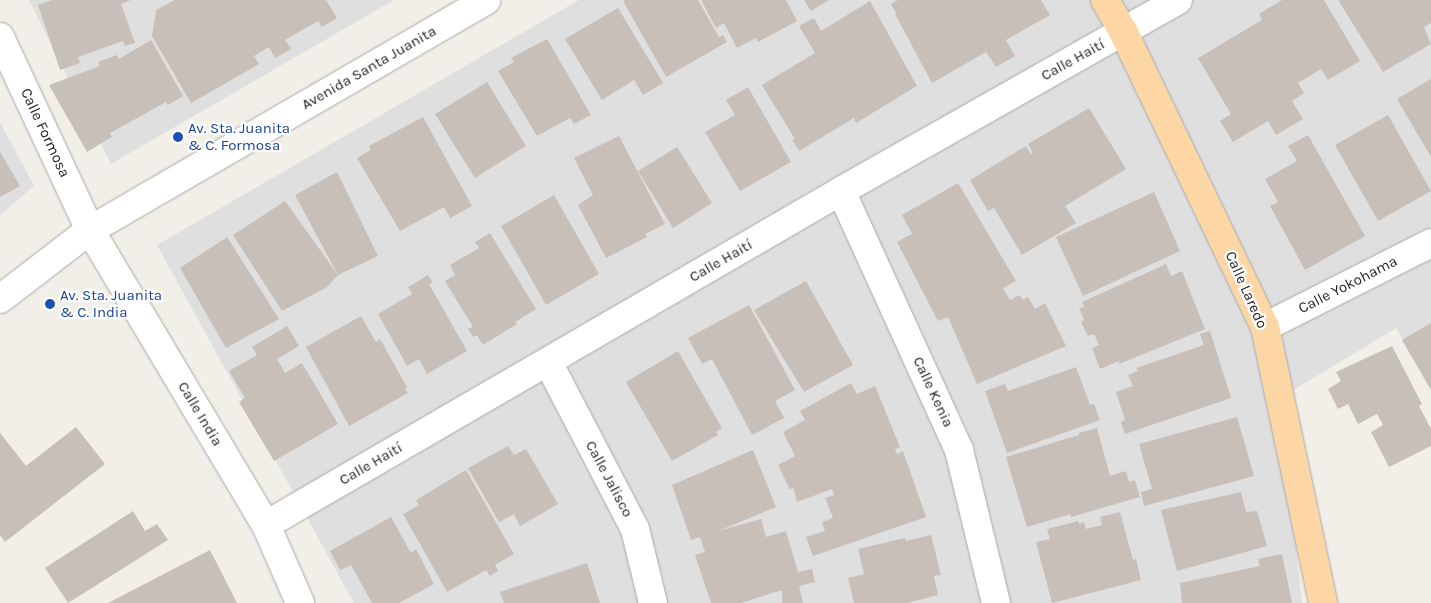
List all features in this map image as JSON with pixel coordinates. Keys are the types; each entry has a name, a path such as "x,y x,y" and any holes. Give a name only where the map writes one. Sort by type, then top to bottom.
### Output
{"main road":[{"name":"Calle Laredo","path":"1105,0 1123,31 1265,327 1323,603"}],"street":[{"name":"Avenida Santa Juanita","path":"0,299 90,230 486,0"},
{"name":"Calle Haití","path":"266,525 840,191 1178,0"},
{"name":"Calle Formosa","path":"0,37 90,230"},
{"name":"Calle Kenia","path":"840,191 960,450 996,603"},
{"name":"Calle India","path":"90,230 266,525 300,603"},
{"name":"Calle Yokohama","path":"1265,327 1431,244"},
{"name":"Calle Jalisco","path":"548,362 635,529 653,603"}],"shaded area":[{"path":"29,0 394,0 111,164"},
{"path":"579,0 1431,0 1431,387 1396,328 1267,406 1291,502 1302,603 354,603 157,245"},
{"path":"0,122 34,186 0,215"}],"building":[{"path":"52,0 131,0 121,4 135,43 125,46 123,41 78,57 80,63 60,70 38,5"},
{"path":"175,0 326,0 337,18 322,27 318,21 285,40 291,49 275,58 269,47 254,56 259,64 191,103 152,36 156,10"},
{"path":"698,0 719,37 723,35 727,42 666,77 623,1"},
{"path":"701,0 786,0 797,21 758,42 756,38 737,48 724,23 716,28"},
{"path":"804,0 829,0 811,11"},
{"path":"898,0 1041,0 1050,15 1006,40 1015,56 996,67 986,52 932,83 895,14 891,4"},
{"path":"1282,0 1324,0 1360,61 1328,80 1321,69 1298,83 1304,93 1292,101 1303,119 1276,135 1268,121 1233,142 1220,121 1231,114 1198,58 1262,20 1259,14"},
{"path":"1338,0 1431,0 1431,23 1424,27 1431,44 1383,72"},
{"path":"870,1 917,86 856,123 854,118 799,151 792,140 795,139 762,85 815,53 799,26 814,18 821,31"},
{"path":"618,8 663,83 643,95 634,80 602,100 565,39"},
{"path":"547,39 591,115 574,124 570,118 537,136 498,71 514,62 511,58"},
{"path":"151,40 183,96 168,105 166,102 110,133 112,137 87,152 49,85 100,66 98,62 117,55 119,59"},
{"path":"1431,79 1431,157 1397,99"},
{"path":"487,82 526,146 475,178 435,114"},
{"path":"748,87 791,162 740,191 705,132 735,115 726,100"},
{"path":"1089,108 1126,169 1065,206 1076,223 1022,255 994,208 988,211 970,180 1026,146 1031,154 1033,153 1028,144"},
{"path":"1388,115 1431,191 1378,221 1335,145"},
{"path":"423,117 472,206 450,218 444,207 400,231 357,158 371,150 369,146"},
{"path":"1308,135 1365,236 1305,270 1270,206 1278,202 1265,179 1297,161 1288,146"},
{"path":"619,136 665,224 645,234 647,237 606,258 578,205 593,195 574,158"},
{"path":"677,147 712,203 673,228 638,171"},
{"path":"0,152 20,186 0,197"},
{"path":"337,172 378,256 338,275 295,195"},
{"path":"958,183 1016,281 1003,288 1010,300 1019,295 1023,300 1028,297 1035,309 1045,303 1066,346 977,384 948,317 938,321 897,242 912,234 902,215"},
{"path":"1154,192 1180,251 1083,296 1056,237"},
{"path":"554,195 599,274 546,305 501,226"},
{"path":"285,201 338,275 327,287 282,311 233,235"},
{"path":"490,233 536,309 515,322 517,324 483,345 477,335 473,337 468,329 473,327 445,281 455,275 450,265 479,248 475,242"},
{"path":"227,237 279,319 226,348 180,268"},
{"path":"1166,264 1171,276 1182,271 1205,329 1119,364 1119,361 1100,369 1092,348 1099,345 1094,334 1088,336 1081,322 1084,320 1079,308 1084,307 1082,302"},
{"path":"428,275 433,283 429,284 467,351 427,374 419,359 407,366 378,314 412,294 408,287"},
{"path":"806,281 853,365 804,392 754,310"},
{"path":"749,305 795,390 775,401 784,418 752,435 712,359 702,364 688,338"},
{"path":"361,316 376,342 380,339 407,387 405,389 408,393 349,426 306,347"},
{"path":"1431,323 1431,390 1402,340"},
{"path":"287,326 299,346 277,359 285,373 302,363 338,424 274,461 239,402 245,398 229,371 257,355 252,347"},
{"path":"1210,331 1231,398 1125,434 1121,422 1125,420 1116,392 1133,386 1128,375 1138,371 1136,368 1204,345 1200,334"},
{"path":"1392,346 1422,404 1419,406 1431,429 1431,446 1389,467 1371,432 1383,425 1377,414 1358,424 1348,404 1338,409 1328,389 1341,381 1336,372"},
{"path":"678,351 722,428 716,432 718,435 672,461 626,382"},
{"path":"1076,367 1090,405 1094,404 1100,420 1007,453 985,391 1005,384 1008,391"},
{"path":"851,383 857,394 875,386 900,447 895,449 897,454 903,451 926,517 813,556 806,537 825,531 822,522 833,518 825,498 834,495 832,489 797,502 793,487 790,490 778,465 795,456 783,432 805,420 800,411"},
{"path":"1237,417 1254,476 1144,506 1141,492 1152,489 1139,444"},
{"path":"76,427 105,464 5,542 0,535 0,433 26,466"},
{"path":"1097,428 1110,476 1126,471 1129,482 1135,480 1140,497 1071,517 1071,514 1027,527 1006,457"},
{"path":"508,446 514,455 526,449 558,504 520,526 514,514 499,522 468,468"},
{"path":"753,450 776,507 718,531 761,519 766,537 786,531 798,572 812,569 815,582 799,586 803,603 782,603 782,590 741,603 711,603 695,555 705,552 700,537 691,540 672,485"},
{"path":"466,470 514,554 495,565 498,571 490,576 486,570 447,592 403,514 419,505 416,500"},
{"path":"1241,492 1246,512 1257,511 1267,546 1177,571 1161,510"},
{"path":"133,511 145,531 157,524 168,540 68,603 45,568"},
{"path":"1120,512 1133,560 1136,559 1141,580 1052,603 1036,542 1050,539 1047,529 1078,521 1079,524 1084,522 1086,529 1102,525 1100,517"},
{"path":"391,517 411,553 416,549 434,584 399,603 372,603 351,565 340,570 330,551"},
{"path":"931,535 941,575 934,576 938,595 907,603 854,603 848,578 864,574 858,549 905,538 906,541"},
{"path":"210,550 237,603 108,603"},
{"path":"1282,554 1292,603 1182,603 1180,583 1260,566 1258,559"},
{"path":"587,563 600,603 504,603 500,592"}],"place":[{"name":"Av. Sta. Juanita & C. Formosa","path":"178,137"},
{"name":"Av. Sta. Juanita & C. India","path":"50,304"}]}
